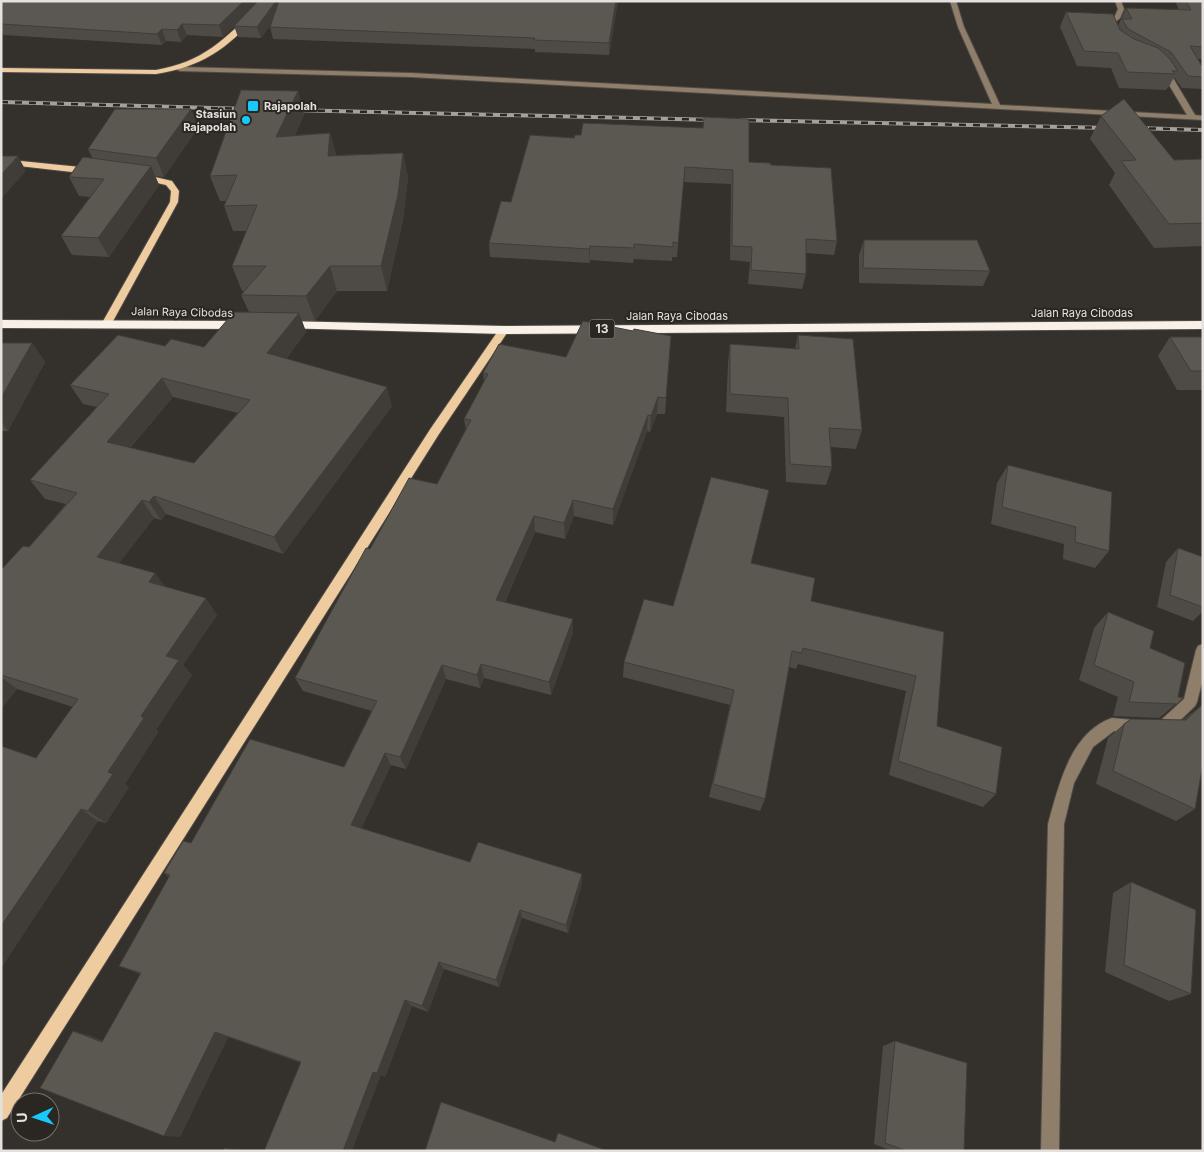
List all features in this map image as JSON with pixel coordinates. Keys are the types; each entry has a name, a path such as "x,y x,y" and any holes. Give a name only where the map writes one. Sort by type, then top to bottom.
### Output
{"highway":[{"name":"Jalan Raya Cibodas","path":"1,324 107,323 504,330 1203,325"}],"main road":[{"path":"1,70 156,72 180,69 201,61 210,55 235,34 266,1"},
{"path":"1,161 98,172"},
{"path":"107,323 174,202 175,191 169,183 135,176"},
{"path":"1,1112 435,431 504,330"}],"street":[{"path":"953,1 961,27 998,108"},
{"path":"1114,40 1109,23 1118,17 1121,9 1118,1"},
{"path":"1155,61 1162,66 1192,118"},
{"path":"180,69 410,75 1203,118"},
{"path":"1050,1151 1056,824 1066,782 1088,742 1112,724 1163,727 1190,702 1203,650"}],"building":[{"path":"1,1 244,1 219,25 182,24 177,30 162,29 157,34 1,24"},
{"path":"258,1 276,1 257,27 234,26"},
{"path":"279,1 616,1 609,43 534,40 535,38 270,27"},
{"path":"1186,1 1203,1 1203,47 1190,46 1203,68 1203,77 1188,76 1171,52 1128,29 1122,19 1132,19 1126,8 1191,10"},
{"path":"1066,12 1113,14 1120,30 1134,39 1158,48 1169,58 1178,71 1172,71 1175,74 1127,72 1118,53 1084,51"},
{"path":"241,90 298,91 276,137 330,133 328,156 403,153 398,195 381,266 330,266 306,296 241,295 266,266 232,266 257,205 224,206 237,175 210,176"},
{"path":"1124,99 1174,160 1203,159 1203,223 1169,224 1121,161 1136,160 1101,116"},
{"path":"115,109 191,109 156,158 88,149"},
{"path":"704,117 749,119 749,162 831,168 837,241 806,239 806,274 751,270 752,247 732,246 733,170 685,167 678,243 673,242 673,247 634,244 634,248 590,246 589,249 489,243 501,201 511,202 530,135 574,138 575,135 581,135 583,123 703,128"},
{"path":"1,156 18,156 1,175"},
{"path":"83,157 151,166 98,238 61,236 104,179 69,177"},
{"path":"864,240 977,240 990,271 863,268"},
{"path":"234,312 299,313 267,353 387,387 274,537 154,496 149,502 142,500 97,557 155,573 149,582 206,598 166,656 179,660 141,716 144,718 108,772 113,774 88,811 81,809 1,926 1,746 36,758 78,699 1,675 1,570 23,546 29,547 77,493 30,480 109,394 70,385 118,335 165,346 171,339 204,347","holes":["162,378 250,400 194,463 107,442"]},
{"path":"583,321 671,336 666,398 658,397 651,416 648,415 613,509 573,500 564,523 534,516 496,600 573,619 549,682 481,664 477,675 442,665 400,757 385,753 351,825 470,862 478,842 582,874 566,925 520,910 496,980 439,962 422,1006 405,1000 377,1073 373,1072 343,1151 264,1151 301,1062 215,1032 164,1136 60,1096 60,1092 50,1092 40,1088 73,1031 102,1042 141,973 119,966 170,875 164,873 183,841 191,843 250,739 344,767 377,701 295,678 366,548 370,549 409,478 437,484 471,420 464,419 488,374 483,373 499,344 566,357"},
{"path":"798,335 853,339 862,430 829,428 832,467 790,464 788,398 730,394 730,344 799,349"},
{"path":"1170,337 1203,337 1203,371 1191,371"},
{"path":"1,343 32,343 1,398"},
{"path":"1008,465 1112,492 1109,551 1075,542 1076,527 1002,507"},
{"path":"711,477 769,490 751,563 815,578 811,601 944,632 937,726 1002,747 996,794 898,761 916,676 803,648 802,653 792,651 765,799 713,784 734,690 624,662 644,599 673,606"},
{"path":"1178,548 1203,557 1203,607 1170,595"},
{"path":"1108,612 1154,631 1150,648 1185,663 1178,697 1183,698 1177,704 1129,702 1134,682 1094,665"},
{"path":"1203,704 1203,763 1195,809 1113,771 1124,724 1131,719 1186,720"},
{"path":"1131,882 1196,910 1191,994 1124,965"},
{"path":"895,1041 967,1063 964,1151 907,1151 885,1143"},
{"path":"441,1102 555,1142 558,1133 608,1151 425,1151"}],"railway":[{"path":"1,102 248,109"},
{"path":"290,110 718,120"},
{"path":"735,120 1110,128"},
{"path":"1135,128 1203,130"}],"place":[{"name":"Rajapolah","path":"253,106"},
{"name":"Stasiun Rajapolah","path":"246,120"}]}
